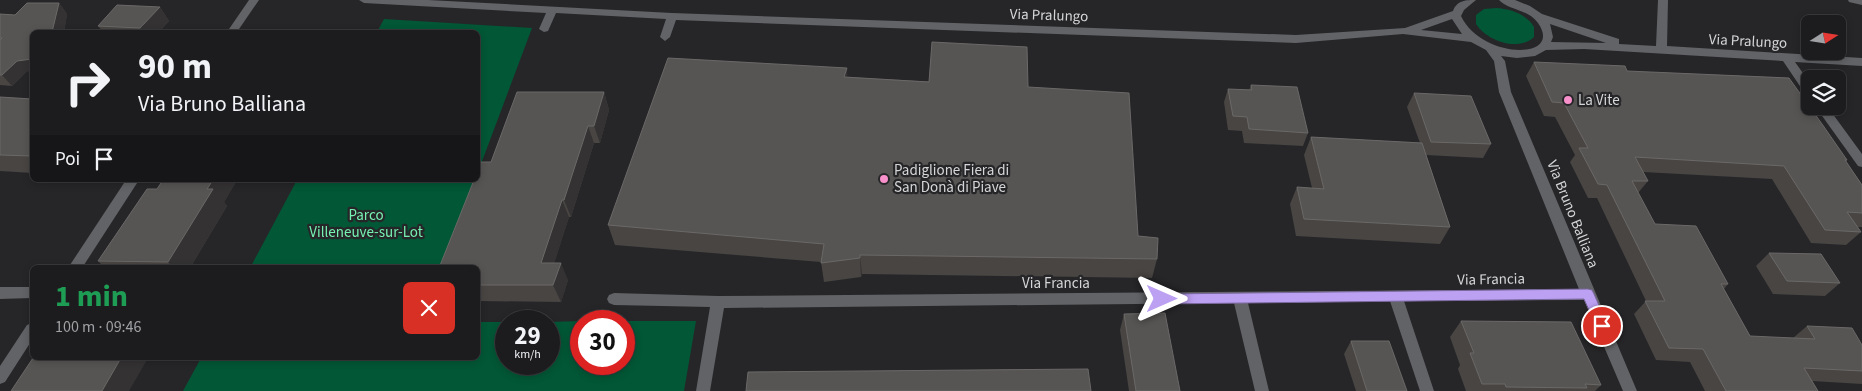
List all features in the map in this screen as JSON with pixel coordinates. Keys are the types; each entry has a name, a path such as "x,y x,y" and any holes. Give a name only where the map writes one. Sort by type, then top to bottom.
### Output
{"street":[{"path":"233,30 254,0"},
{"name":"Via Pralungo","path":"364,0 672,16 1296,39 1403,32 1473,39"},
{"name":"Via Pralungo","path":"1403,32 1457,12 1462,4 1471,0"},
{"name":"Via Pralungo","path":"1457,12 1459,24 1473,39 1491,49 1524,54 1534,52 1544,46 1547,41 1548,32 1544,22 1524,4 1504,0"},
{"path":"1661,51 1663,0"},
{"path":"1853,0 1862,2"},
{"path":"544,29 553,9"},
{"path":"665,37 672,16"},
{"name":"Via Pralungo","path":"1537,16 1632,48"},
{"name":"Via Pralungo","path":"1544,46 1584,45 1862,62"},
{"name":"Via Bruno Balliana","path":"1491,49 1499,61 1505,92 1630,391"},
{"path":"1787,58 1801,79"},
{"path":"1827,115 1862,163"},
{"path":"76,265 132,182"},
{"path":"0,293 30,293"},
{"name":"Via Francia","path":"614,299 718,302 1588,294"},
{"path":"1395,296 1427,391"},
{"path":"1240,298 1262,391"},
{"path":"703,391 718,302"},
{"path":"0,378 30,332"}],"green space":[{"path":"1496,8 1513,11 1531,22 1534,27 1534,37 1520,44 1512,44 1495,40 1487,35 1476,24 1476,15 1484,9"},
{"path":"384,19 532,28 480,167 480,30 378,30"},
{"name":"Parco Villeneuve-sur-Lot","path":"296,182 473,182 443,265 252,265"},
{"path":"570,321 570,375 635,375 635,321 696,321 684,391 183,391 200,360 480,360 480,322 495,322 495,375 560,375 560,322"}],"building":[{"path":"27,3 59,3 52,30 30,30 30,59 17,61 0,75 0,40 2,38 0,38 0,14 15,15"},
{"path":"117,5 160,7 140,28 98,26"},
{"name":"Padiglione Fiera di San Donà di Piave","path":"932,42 1027,47 1028,87 1129,93 1138,236 1158,238 1157,259 860,255 860,258 821,263 824,244 608,225 668,58 847,68 844,77 929,82"},
{"path":"1534,62 1625,66 1627,71 1789,78 1801,95 1801,115 1816,115 1862,185 1862,213 1847,212 1861,232 1825,230 1784,166 1635,157 1648,181 1632,181 1655,224 1696,226 1728,284 1721,284 1750,336 1815,339 1807,326 1852,328 1862,345 1862,371 1804,368 1818,391 1726,391 1703,349 1669,348 1645,301 1665,301 1607,185 1598,184 1579,148 1588,148 1564,103 1552,102"},
{"path":"1251,85 1297,87 1308,133 1249,129 1247,117 1233,116 1228,89 1252,90"},
{"path":"517,92 604,92 594,126 588,126 541,263 561,263 553,285 480,285 480,265 440,265 473,182 480,182 481,162 491,162"},
{"path":"1414,93 1471,96 1491,144 1431,142"},
{"path":"0,97 30,99 30,156 0,155"},
{"path":"1311,137 1422,143 1450,227 1304,219 1297,187 1324,189"},
{"path":"162,182 212,182 207,189 213,189 168,262 98,261 147,189 157,189"},
{"path":"1769,253 1821,254 1840,283 1787,281"},
{"path":"1165,313 1180,391 1136,391 1124,314"},
{"path":"1461,321 1571,322 1601,385 1585,384 1587,388 1506,387 1505,384 1482,384 1470,353 1474,353"},
{"path":"1351,341 1389,341 1407,391 1367,391"},
{"path":"32,360 120,360 102,391 11,391"},
{"path":"1088,369 1091,391 746,391 748,372"}],"place":[{"name":"La Vite","path":"1568,100"},
{"name":"Padiglione Fiera di San Donà di Piave","path":"884,179"}],"route":[{"path":"1162,299 1588,294 1602,326"}]}
